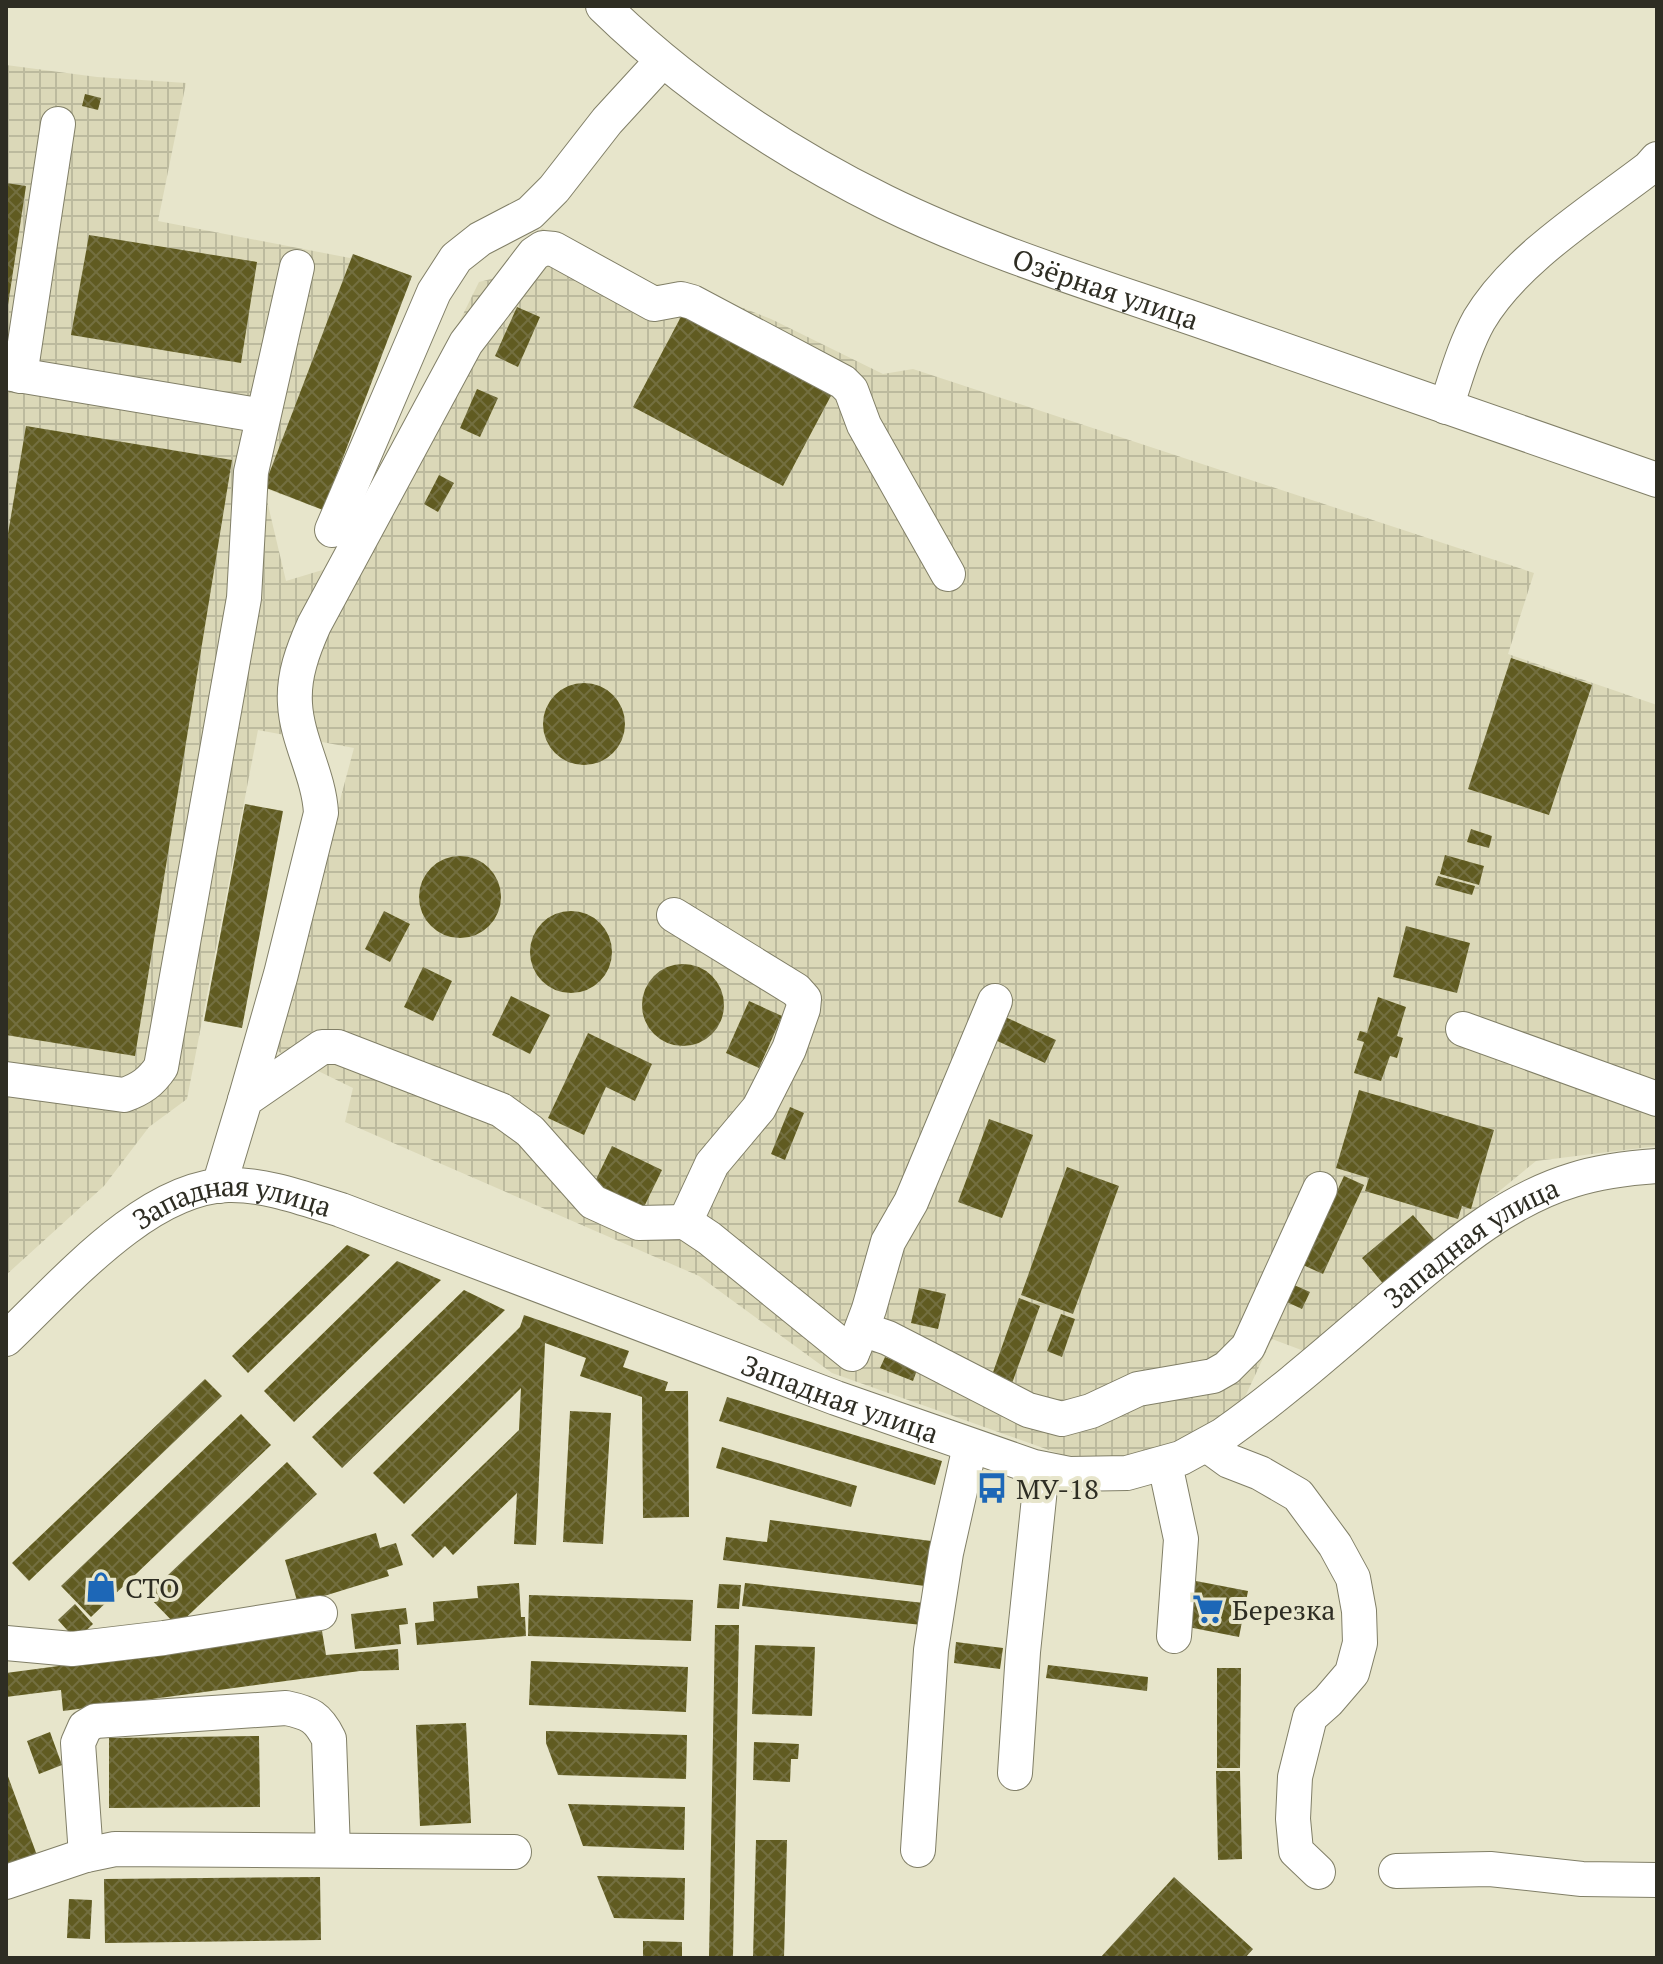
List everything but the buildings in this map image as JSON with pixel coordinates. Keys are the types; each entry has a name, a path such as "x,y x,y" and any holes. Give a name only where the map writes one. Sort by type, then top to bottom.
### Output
{"street":[{"name":"Озёрная улица","path":"603,6 662,61 766,134 827,172 886,203 1012,255 1657,480"},
{"path":"332,530 434,292 456,258 480,239 530,213 662,61"},
{"path":"58,124 13,375 263,416"},
{"path":"1446,407 1465,351 1480,319 1501,291 1529,260 1657,159"},
{"path":"219,1186 281,974 321,813 320,793 295,704 296,677 302,655 314,625 466,343 534,254 543,248 554,249 654,304 681,299 692,302 843,382 851,390 864,425 948,574"},
{"path":"6,1079 124,1095 139,1090 152,1080 161,1067 244,598 251,472 297,267"},
{"path":"674,915 796,990 804,999 789,1049 759,1108 712,1164 685,1222"},
{"path":"836,1398 888,1242 911,1202 995,1001"},
{"path":"1463,1029 1657,1099"},
{"path":"245,1100 322,1047 338,1047 501,1110 530,1131 593,1202 639,1223 685,1222 857,1342 888,1338 1028,1410 1062,1419 1091,1411 1138,1389 1213,1376 1227,1368 1248,1347 1320,1189"},
{"name":"Западная улица","path":"6,1339 99,1252 144,1216 181,1194 219,1186 256,1188 341,1210 970,1446 1042,1469 1101,1475 1165,1464 1207,1445 1241,1422 1452,1248 1508,1210 1571,1180 1613,1169 1657,1166"},
{"path":"1207,1445 1229,1461 1260,1473 1298,1495 1335,1545 1353,1578 1359,1611 1360,1643 1352,1673 1310,1717 1295,1777 1293,1819 1296,1851 1318,1872"},
{"path":"918,1850 931,1650 946,1553 970,1446"},
{"path":"1165,1464 1181,1539 1174,1636"},
{"path":"1015,1773 1023,1652 1042,1469"},
{"path":"6,1643 72,1649 320,1613"},
{"path":"86,1855 78,1743 85,1727 95,1721 286,1708 307,1713 322,1725 329,1739 333,1850"},
{"path":"6,1882 86,1855 115,1849 514,1852"},
{"path":"1396,1871 1490,1869 1582,1879 1657,1880"}],"shaded area":[{"path":"6,65 97,77 186,83 158,221 350,258 353,254 412,276 323,510 264,488 286,581 339,565 479,282 503,276 542,228 642,282 695,289 771,319 883,374 913,369 1534,573 1508,654 1657,705 1657,1146 1536,1161 1304,1351 1272,1339 1244,1399 1214,1423 1186,1439 1132,1456 1107,1459 1063,1455 832,1373 699,1276 345,1122 353,1088 273,1049 354,748 258,730 187,1099 149,1127 104,1186 6,1275"}],"place":[{"name":"МУ-18","path":"992,1488"},
{"name":"СТО","path":"101,1587"},
{"name":"Березка","path":"1208,1609"}]}
